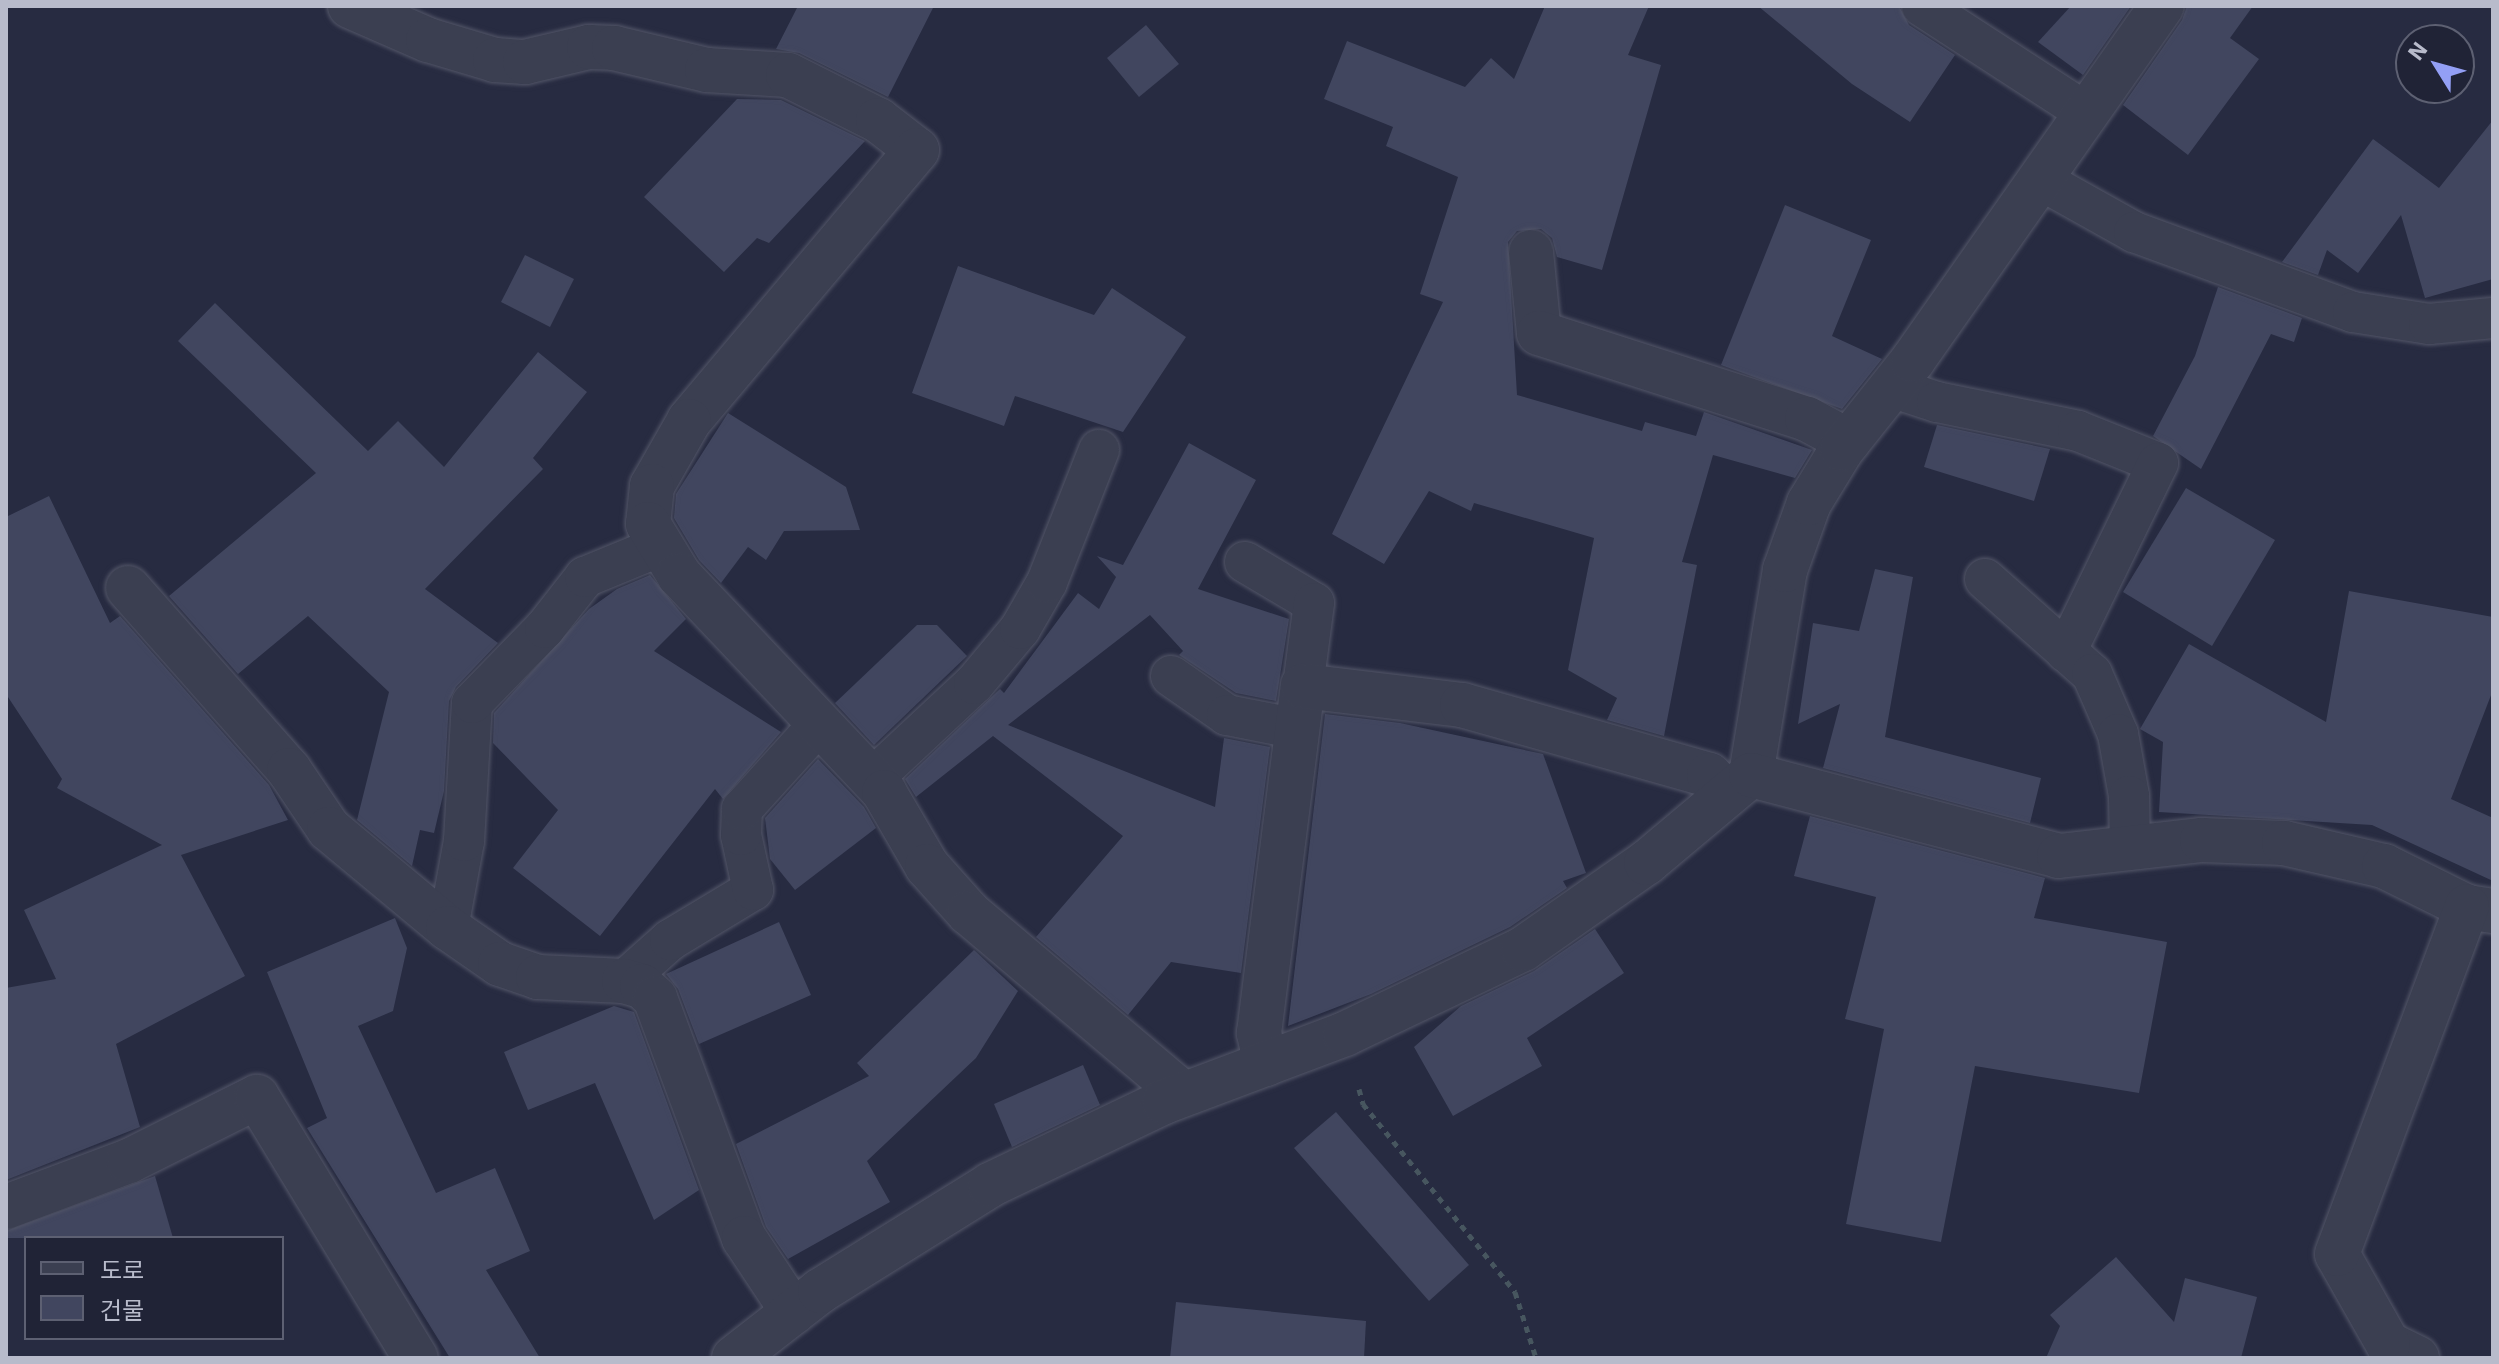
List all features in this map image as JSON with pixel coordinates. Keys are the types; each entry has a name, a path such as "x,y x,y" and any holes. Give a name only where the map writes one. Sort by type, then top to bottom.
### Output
{"street":[{"path":"350,6 428,40 495,60 525,62 589,47 614,48 707,70 788,75 878,120 917,150 689,421 652,486 648,524 658,547 872,779 927,866 969,913 1183,1094"},
{"path":"734,1358 793,1312 990,1185 1183,1094 1345,1034 1523,949 1646,863 1739,783 1785,570 1809,503 1848,441 1891,387 2041,180 2162,6"},
{"path":"1531,252 1539,333 1807,419 1848,441"},
{"path":"128,588 289,770 329,829 448,928 500,964 538,977 624,981 642,986 655,998 744,1238 793,1312"},
{"path":"1266,1064 1259,1033 1303,686 1462,705 1739,783 2059,856 2202,840 2284,843 2384,866 2480,909 2337,1254 2388,1344 2417,1358"},
{"path":"6,1207 129,1161 257,1097 416,1358"}],"lane":[{"path":"1922,6 2087,113"},
{"path":"2041,180 2134,232 2353,312 2429,324 2493,318"},
{"path":"1891,387 1937,402 2078,431 2158,463 2066,652"},
{"path":"872,779 974,684 1020,629 1047,582 1099,450"},
{"path":"448,928 464,841 472,703 545,628 585,577 658,547"},
{"path":"1245,562 1314,603 1303,686"},
{"path":"1985,579 2092,674 2118,734 2129,796 2130,847"},
{"path":"1171,676 1227,715 1298,729"},
{"path":"624,981 670,940 753,890 741,835 742,809 819,724"}],"path":[{"path":"1345,1034 1363,1104 1515,1292 1536,1358"}],"building":[{"path":"798,6 934,6 888,97 799,53 776,49"},
{"path":"1545,6 1649,6 1628,55 1661,65 1602,270 1557,257 1552,238 1541,229 1517,231 1508,242 1517,395 1642,431 1645,422 1696,436 1704,412 1812,450 1795,478 1713,455 1682,562 1697,565 1664,736 1607,720 1617,698 1568,670 1594,538 1474,503 1471,511 1429,491 1384,564 1332,534 1443,302 1420,294 1458,177 1386,146 1393,127 1324,99 1347,41 1465,87 1491,58 1514,79"},
{"path":"1758,6 1899,6 1909,25 1955,55 1910,122 1852,84"},
{"path":"2071,6 2131,6 2083,75 2038,42"},
{"path":"2187,6 2253,6 2230,38 2259,59 2188,155 2123,105 2182,20"},
{"path":"1146,25 1179,64 1139,97 1107,58"},
{"path":"737,99 781,100 865,141 769,243 757,238 724,272 644,197"},
{"path":"2493,120 2493,279 2425,298 2401,215 2358,273 2327,250 2318,275 2282,262 2373,139 2439,188"},
{"path":"1785,205 1871,240 1832,336 1882,359 1842,409 1721,365"},
{"path":"525,255 574,279 550,327 501,302"},
{"path":"958,266 1094,315 1112,288 1186,337 1123,432 1015,396 1004,426 912,393"},
{"path":"2218,287 2302,318 2294,342 2271,334 2201,469 2153,436 2195,356"},
{"path":"215,303 368,451 398,421 444,467 538,352 587,392 533,458 543,469 425,589 498,643 456,687 449,701 444,791 434,833 420,830 412,866 357,820 389,692 308,616 238,674 169,596 316,473 178,341"},
{"path":"728,413 846,487 860,530 784,531 766,560 748,547 721,583 699,560 674,518 676,494"},
{"path":"1937,425 2050,449 2034,501 1924,467"},
{"path":"1189,443 1256,480 1198,589 1289,619 1276,701 1236,693 1179,655 1183,651 1150,615 1008,725 1215,807 1224,738 1270,747 1241,973 1171,962 1128,1015 1036,937 1123,836 993,736 916,797 905,779 1000,689 1004,693 1078,593 1099,609 1116,577 1097,556 1123,565"},
{"path":"2186,488 2275,540 2212,646 2123,592"},
{"path":"49,496 110,623 120,616 269,785 288,820 181,855 245,976 116,1044 140,1127 6,1180 6,988 56,979 24,910 162,845 57,788 62,779 6,694 6,517"},
{"path":"1875,569 1913,577 1885,737 2041,778 2030,823 1823,768 1840,704 1798,724 1813,623 1859,631"},
{"path":"650,575 686,619 654,651 781,732 723,799 715,789 600,936 513,868 558,810 493,743 494,713 589,609 617,589"},
{"path":"2349,591 2493,617 2493,690 2451,799 2493,818 2493,881 2372,825 2159,812 2163,742 2140,729 2189,644 2326,722"},
{"path":"917,625 937,625 967,656 874,745 835,703"},
{"path":"1325,714 1400,723 1543,754 1586,873 1563,881 1567,888 1510,927 1371,994 1288,1026"},
{"path":"818,759 864,807 876,828 795,890 770,859 765,818"},
{"path":"1810,816 2045,878 2034,918 2167,942 2139,1093 1975,1066 1941,1242 1846,1224 1884,1029 1845,1019 1876,897 1794,876"},
{"path":"395,918 407,948 393,1011 358,1026 436,1193 495,1168 530,1251 486,1270 540,1358 450,1358 307,1128 327,1118 267,972"},
{"path":"779,922 811,995 699,1044 678,989 666,974"},
{"path":"1595,929 1624,973 1527,1038 1542,1066 1453,1116 1414,1047 1461,1006 1534,971"},
{"path":"974,950 1018,991 976,1058 867,1161 890,1202 788,1259 766,1227 736,1144 869,1076 857,1063"},
{"path":"614,1006 634,1012 699,1190 654,1220 595,1083 528,1110 504,1052"},
{"path":"1083,1065 1100,1105 1012,1147 994,1104"},
{"path":"1336,1112 1469,1265 1429,1301 1294,1148"},
{"path":"155,1176 172,1236 6,1238 6,1231"},
{"path":"2116,1257 2174,1322 2185,1278 2257,1297 2241,1358 2046,1358 2060,1326 2050,1315"},
{"path":"1176,1302 1366,1321 1364,1358 1170,1358"}]}
